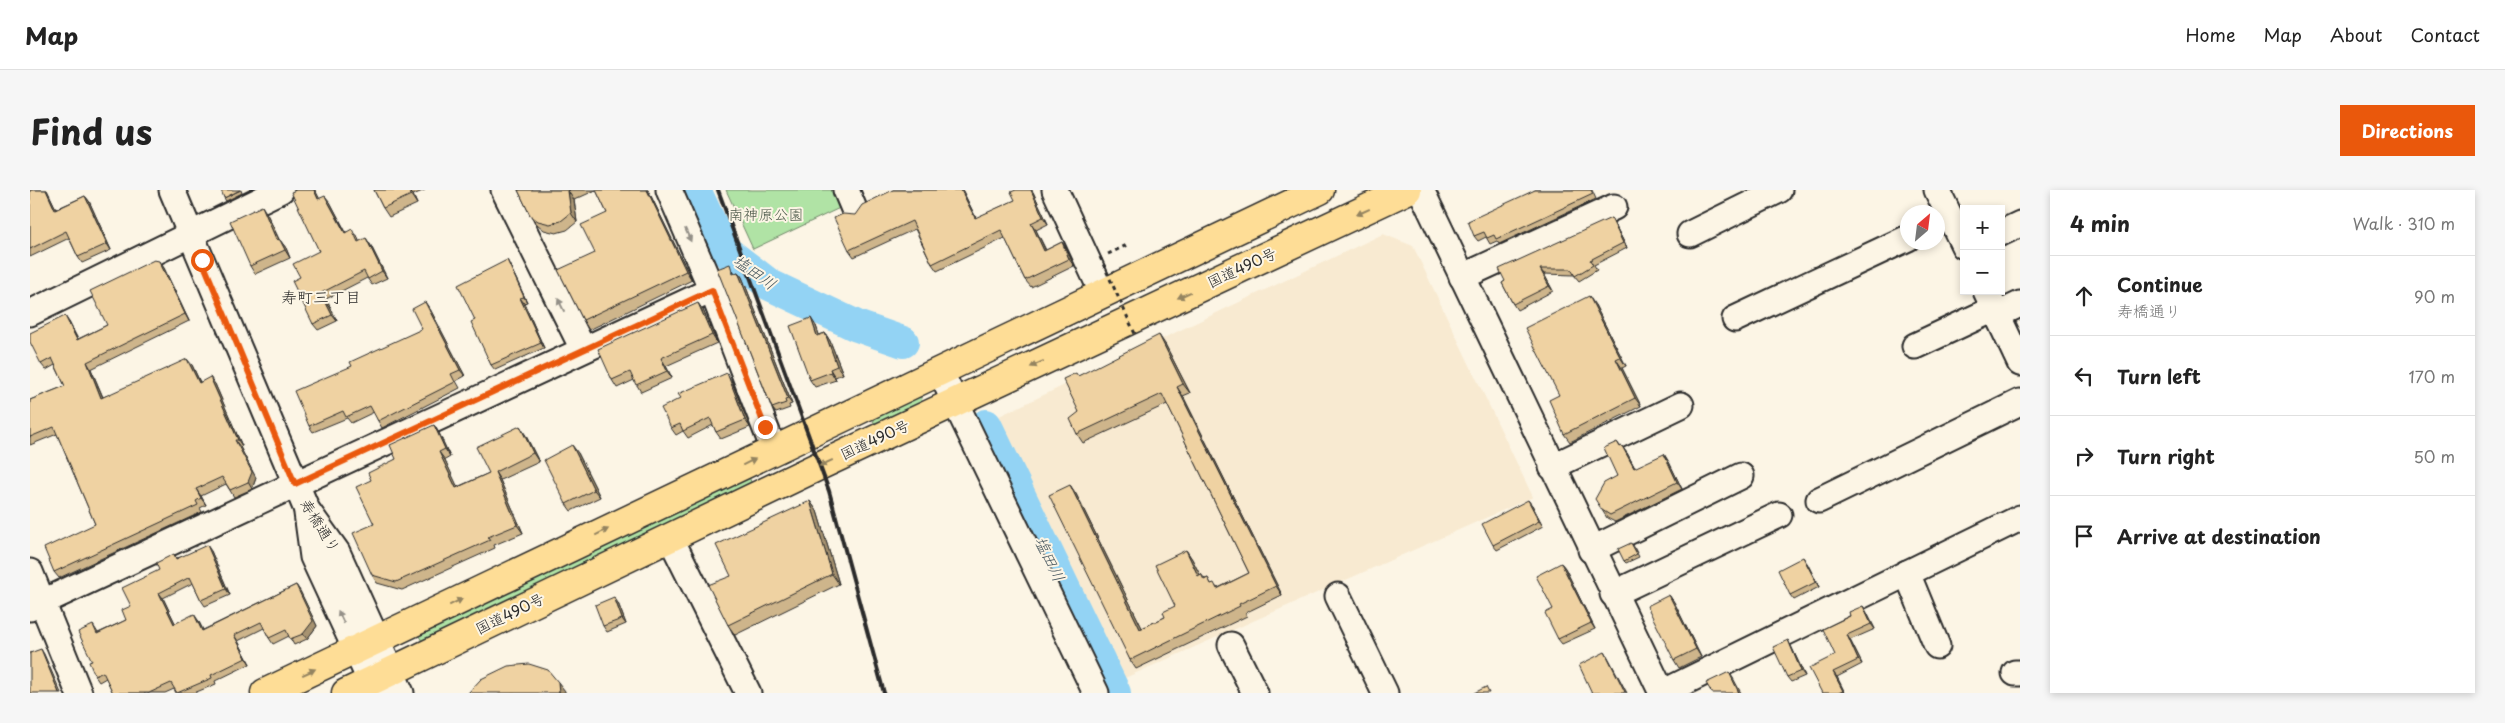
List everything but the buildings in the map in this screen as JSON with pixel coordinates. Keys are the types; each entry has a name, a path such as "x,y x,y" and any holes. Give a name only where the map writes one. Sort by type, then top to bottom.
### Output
{"highway":[{"path":"265,693 1320,190"},
{"name":"国道490号","path":"346,693 384,685 670,537 1407,190"}],"street":[{"name":"寿橋通り","path":"172,190 307,510 313,558 366,645 384,685"},
{"path":"30,313 282,190"},
{"path":"504,190 583,349"},
{"path":"669,190 712,290 774,450"},
{"path":"1055,190 1103,294"},
{"path":"1421,190 1662,693 2020,518"},
{"path":"1690,234 1779,190"},
{"path":"1937,190 1940,205"},
{"path":"1462,277 1614,207"},
{"path":"1945,222 1960,241"},
{"path":"2005,231 2020,224"},
{"path":"1734,319 1900,242"},
{"path":"36,605 712,290"},
{"path":"1915,346 1992,305 2020,304"},
{"path":"1992,305 2020,363"},
{"path":"940,371 1096,693"},
{"path":"1819,500 2020,402"},
{"path":"1552,466 1681,405"},
{"path":"1592,550 1741,476"},
{"path":"1613,594 1779,515"},
{"path":"670,537 748,693"},
{"path":"30,572 36,605 80,693"},
{"path":"1907,573 1937,646"},
{"path":"1338,596 1380,691"},
{"path":"1231,645 1254,693"}],"path":[{"path":"1128,245 1100,257 1136,336"}],"shaded area":[{"path":"1383,234 1413,246 1533,497 1118,681 991,420"}],"green space":[{"name":"南神原公園","path":"726,190 840,190 848,204 753,249"},
{"path":"915,397 922,398 920,404 881,425 873,422 877,415"},
{"path":"749,477 752,484 423,643 419,636"}],"waterway":[{"name":"塩田川","path":"695,190 723,249 770,285 857,326 903,342"},
{"name":"塩田川","path":"986,425 1115,693"}],"railway":[{"path":"718,190 829,491 884,693"}],"district":[{"name":"寿町三丁目","path":"321,297"}],"route":[{"path":"202,260 295,484 712,290 765,427"}]}
